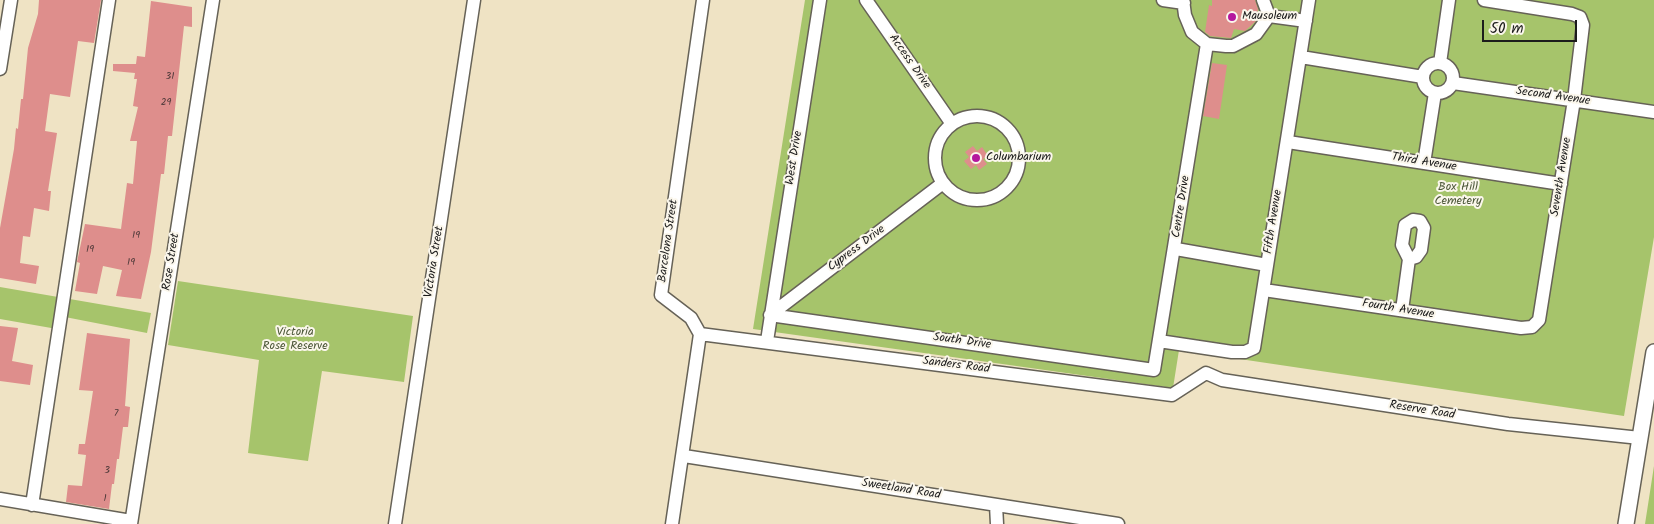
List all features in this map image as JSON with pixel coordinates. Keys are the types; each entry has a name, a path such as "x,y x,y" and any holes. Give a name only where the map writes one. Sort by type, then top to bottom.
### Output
{"main road":[{"path":"1626,524 1654,355"}],"street":[{"path":"0,69 11,0"},
{"path":"32,505 109,0"},
{"name":"Rose Street","path":"131,523 212,0"},
{"name":"Victoria Street","path":"395,524 474,0"},
{"name":"Barcelona Street","path":"700,334 691,318 661,294 703,0"},
{"name":"West Drive","path":"767,341 820,0"},
{"name":"Access Drive","path":"866,0 952,124"},
{"path":"1163,0 1183,2 1185,15 1192,32 1207,44 1226,46 1241,42 1256,34 1270,16"},
{"path":"1263,0 1270,16"},
{"name":"Fifth Avenue","path":"1159,341 1232,352 1245,352 1254,348 1309,0"},
{"path":"1440,63 1449,0"},
{"name":"Seventh Avenue","path":"1484,0 1572,14 1580,16 1583,24 1574,100 1542,312 1539,320 1532,327"},
{"path":"1270,16 1306,21"},
{"name":"Centre Drive","path":"1154,370 1176,249 1207,44"},
{"path":"1301,58 1423,78"},
{"path":"1440,63 1451,70 1452,82 1444,92 1435,93 1427,89 1423,78 1426,68 1440,63"},
{"name":"Second Avenue","path":"1452,82 1654,112"},
{"path":"1424,163 1435,93"},
{"path":"979,116 1000,123 1010,131 1019,160 1013,181 1004,191 992,198 966,199 953,193 943,183 936,172 935,149 943,133 952,124 965,118 979,116"},
{"name":"Third Avenue","path":"1288,142 1561,184"},
{"name":"Cypress Drive","path":"770,315 943,183"},
{"path":"1176,249 1267,265"},
{"path":"1402,310 1409,259"},
{"name":"Fourth Avenue","path":"1264,290 1521,328 1532,327"},
{"name":"South Drive","path":"770,315 1154,370"},
{"path":"672,524 684,456 700,334"},
{"name":"Sanders Road","path":"700,334 767,341 1172,394 1206,373"},
{"name":"Reserve Road","path":"1206,373 1222,380 1508,424 1640,438"},
{"name":"Sweetland Road","path":"684,456 1118,524"},
{"path":"0,499 131,523"},
{"path":"996,505 998,524"}],"green space":[{"name":"Box Hill Cemetery","path":"805,0 1654,0 1654,237 1624,416 1179,350 1173,388 753,329"},
{"name":"Victoria Rose Reserve","path":"178,281 413,316 404,382 322,371 308,461 248,453 259,360 168,345"},
{"path":"0,287 151,313 147,333 65,317 57,329 0,319"},
{"path":"1654,466 1654,524 1645,524"}],"building":[{"path":"39,0 101,0 94,43 78,41 70,97 50,94 45,131 57,133 48,191 51,191 49,211 34,208 30,237 23,236 20,263 39,266 36,284 0,278 0,228 16,128 18,129 21,99 23,99 28,48 38,14"},
{"name":"Mausoleum","path":"1212,0 1255,0 1258,9 1256,21 1245,31 1234,29 1231,38 1210,36 1205,32 1209,5 1212,6"},
{"path":"151,1 192,7 192,27 184,26 172,136 168,136 164,174 161,174 151,252 141,299 116,296 122,270 103,266 97,294 75,291 80,263 77,262 85,224 121,229 127,183 133,184 137,141 130,141 138,107 133,106 137,79 134,79 135,73 113,71 113,64 136,64 137,56 145,57"},
{"path":"1212,63 1227,65 1219,119 1203,116"},
{"name":"Columbarium","path":"973,146 977,151 982,147 988,156 983,159 987,164 979,170 976,165 971,169 964,161 969,157 965,152"},
{"path":"0,326 18,328 12,361 33,365 30,385 0,381"},
{"path":"87,333 130,339 125,406 130,407 128,427 123,427 109,509 66,502 68,485 82,486 86,455 78,454 79,444 85,444 93,391 79,390"}],"place":[{"name":"Mausoleum","path":"1232,17"},
{"name":"Columbarium","path":"976,158"}]}
